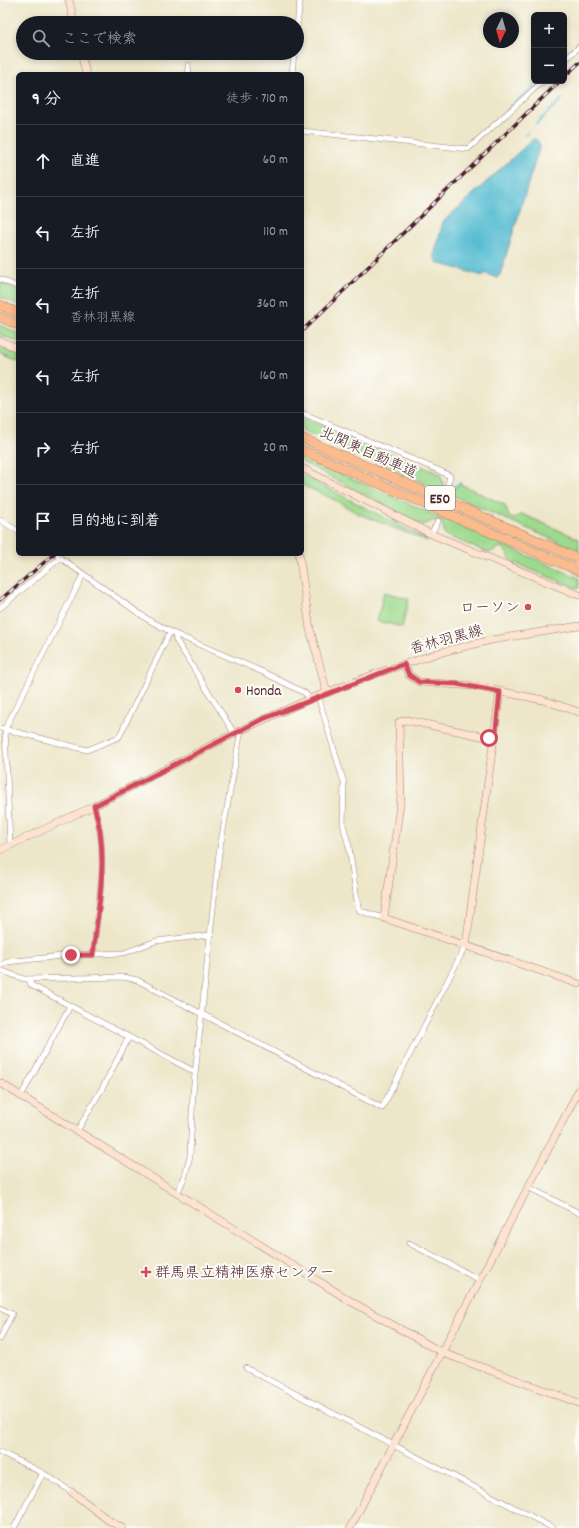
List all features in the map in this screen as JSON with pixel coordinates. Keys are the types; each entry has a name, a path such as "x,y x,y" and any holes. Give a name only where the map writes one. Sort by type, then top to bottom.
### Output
{"highway":[{"path":"0,305 16,312"},
{"path":"0,317 16,324"},
{"name":"北関東自動車道","path":"304,439 579,559"},
{"name":"北関東自動車道","path":"304,451 579,571"}],"street":[{"path":"69,0 72,16"},
{"path":"298,16 300,0"},
{"path":"567,58 579,47"},
{"path":"83,60 86,72"},
{"path":"292,72 293,60"},
{"path":"188,65 189,72"},
{"path":"304,132 468,149 539,84"},
{"path":"0,279 16,286"},
{"path":"0,341 16,347"},
{"path":"304,414 450,476 447,488"},
{"path":"304,469 431,534 579,595"},
{"path":"0,520 16,529"},
{"path":"431,534 438,521"},
{"path":"58,556 136,613 172,633 264,673 305,693 310,699"},
{"path":"299,556 310,629 327,693"},
{"path":"0,608 60,558"},
{"path":"10,846 2,729 83,575"},
{"name":"香林羽黒線","path":"0,850 94,806 237,731 310,699 438,653 491,640 579,626"},
{"path":"2,729 87,750 119,737 172,633"},
{"path":"172,633 237,731 219,853 195,1072 190,1156 185,1176 177,1194"},
{"path":"404,664 409,675 419,682 457,684 543,700 579,712"},
{"path":"0,970 24,979 133,978 382,1108 466,944 495,739 500,692"},
{"path":"318,696 344,783 342,824 349,848 358,907 362,911 466,944 579,984"},
{"path":"384,918 401,797 398,722 402,720 495,739"},
{"path":"93,955 101,884 102,837 100,822 94,806"},
{"path":"0,966 7,962 124,953 156,941 211,935"},
{"path":"29,979 31,985 195,1072"},
{"path":"21,1096 70,1006"},
{"path":"78,1131 129,1037"},
{"path":"0,1083 352,1302 443,1353 579,1403"},
{"path":"350,1528 443,1353 579,1090"},
{"path":"528,1187 579,1213"},
{"path":"409,1243 480,1280"},
{"path":"0,1308 12,1314 0,1339"},
{"path":"246,1368 550,1527"},
{"path":"0,1452 43,1473 72,1492 108,1520 122,1528"},
{"path":"14,1528 43,1473"}],"green space":[{"path":"0,282 16,289 16,304 0,297"},
{"path":"0,325 16,332 16,341 0,335"},
{"path":"0,348 16,353 16,361 0,354"},
{"path":"304,418 440,474 444,487 452,489 460,484 505,505 509,517 514,519 522,514 579,539 579,551 304,431"},
{"path":"304,458 579,578 579,589 512,562 506,551 500,547 489,553 445,535 442,523 435,520 423,525 304,463"},
{"path":"304,476 428,540 427,541 357,513 337,501 304,486"},
{"path":"384,592 409,599 402,627 377,621"}],"water":[{"path":"533,139 537,140 540,145 500,275 497,278 484,273 483,276 438,263 434,256 443,222"}],"waterway":[{"path":"567,53 572,48"},
{"path":"506,112 535,84"},
{"path":"536,124 562,99"},
{"path":"451,489 460,483"}],"tunnel":[{"path":"438,521 447,488"}],"railway":[{"path":"567,74 579,63"},
{"path":"304,329 557,84"},
{"path":"0,600 52,556"}],"place":[{"name":"ローソン","path":"528,607"},
{"name":"Honda","path":"238,690"},
{"name":"群馬県立精神医療センター","path":"146,1272"}],"route":[{"path":"71,955 93,955 101,884 102,837 100,822 94,806 143,780 263,719 310,699 404,664 409,675 419,682 474,686 500,692 495,739 489,738"}]}
